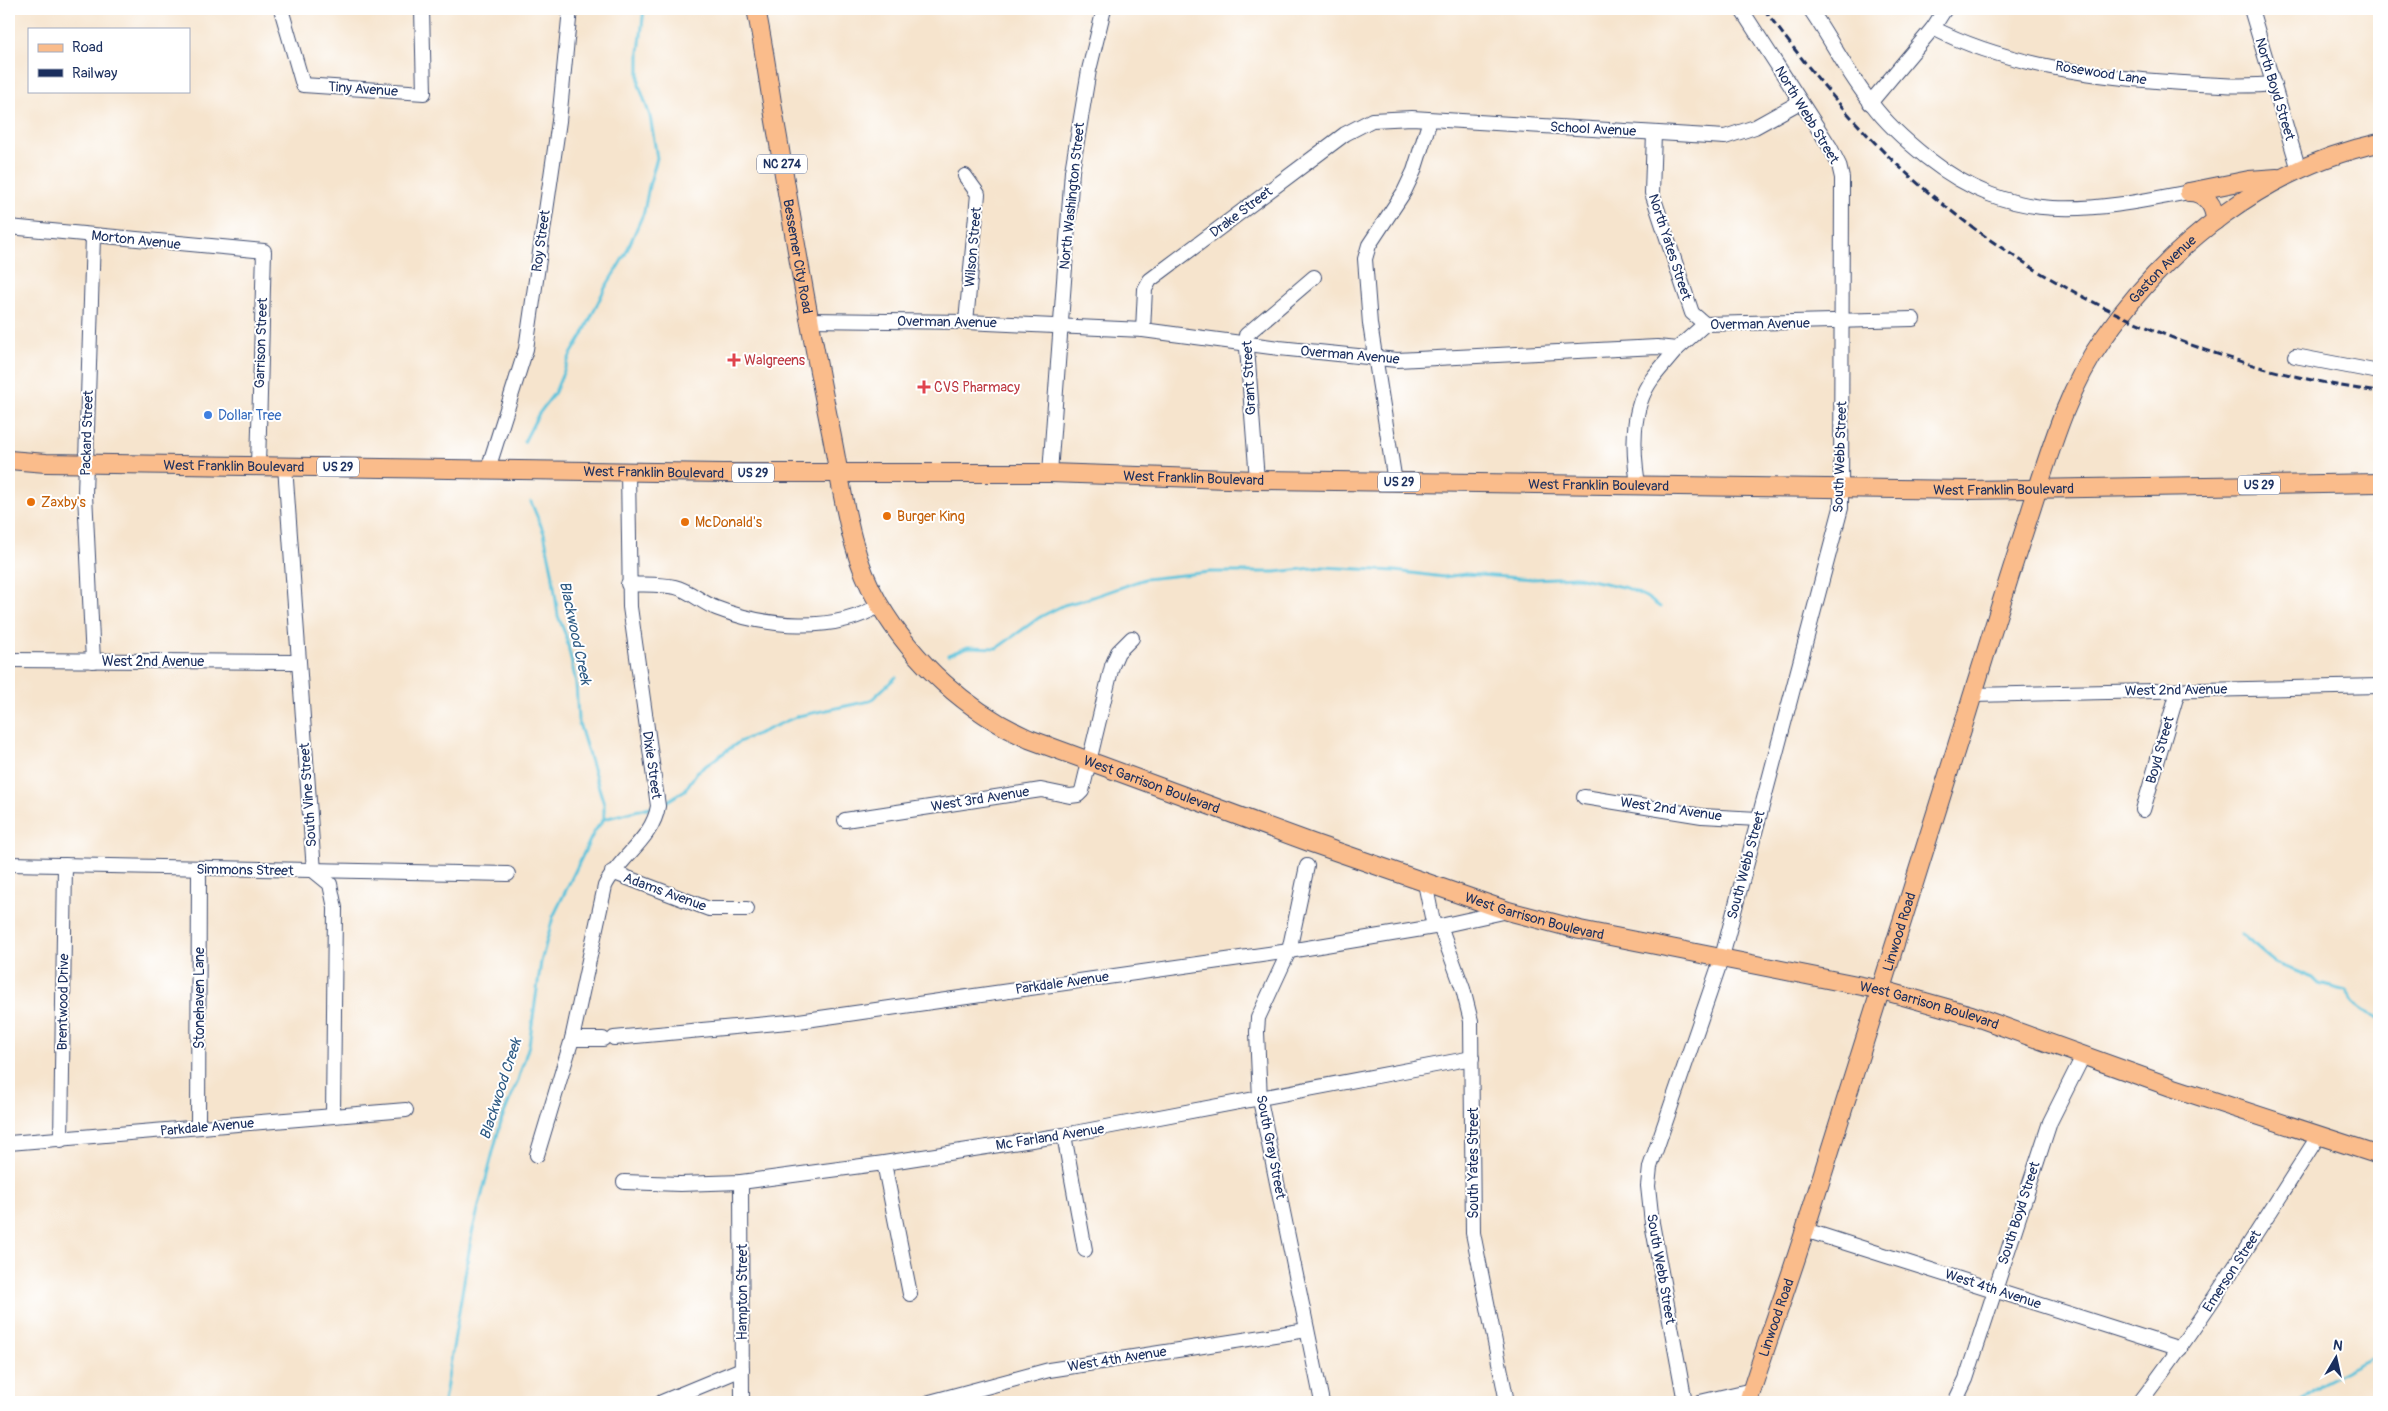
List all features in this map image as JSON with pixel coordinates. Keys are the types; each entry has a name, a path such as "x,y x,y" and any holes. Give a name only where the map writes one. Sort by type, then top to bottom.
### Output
{"main road":[{"name":"Bessemer City Road","path":"756,9 809,320 838,473"},
{"name":"Gaston Avenue","path":"2038,488 2060,423 2092,356 2116,321 2146,283 2174,254 2214,221 2236,206 2294,173 2357,148 2379,143"},
{"path":"2189,192 2294,173"},
{"path":"2209,188 2220,191 2236,206"},
{"path":"2189,192 2200,194 2209,201 2215,214 2214,221"},
{"name":"West Franklin Boulevard","path":"9,460 86,463 628,471 1050,473 1257,480 1970,490 2379,483"},
{"name":"West Garrison Boulevard","path":"838,473 860,564 880,606 915,654 944,684 1009,730 1089,761 1508,911 1580,930 1882,990 1971,1015 2171,1087 2379,1155"},
{"name":"Linwood Road","path":"1750,1396 1882,990 1972,695 2038,488"}],"street":[{"name":"Tiny Avenue","path":"281,9 303,85 424,93 422,9"},
{"name":"Roy Street","path":"488,469 526,349 559,121 570,9"},
{"name":"North Washington Street","path":"1050,473 1073,162 1089,70 1104,9"},
{"name":"North Webb Street","path":"1740,9 1830,147 1839,165 1842,178 1842,322"},
{"path":"1810,9 1870,103 1887,123 1938,165 1972,187 2016,203 2048,209 2130,204 2189,192"},
{"path":"1870,103 1933,28 1945,9"},
{"name":"North Boyd Street","path":"2251,9 2274,84 2294,173"},
{"name":"Rosewood Lane","path":"1933,28 1985,51 2100,75 2148,81 2225,86 2274,84"},
{"name":"School Avenue","path":"1377,119 1412,118 1725,137 1755,127 1800,102"},
{"name":"Drake Street","path":"1143,330 1145,289 1150,280 1345,134 1359,125 1377,119"},
{"path":"1395,482 1376,359 1365,260 1369,245 1404,192 1414,171 1430,120"},
{"name":"North Yates Street","path":"1654,133 1652,193 1692,313 1705,324"},
{"name":"Wilson Street","path":"965,176 978,194 966,322"},
{"name":"Morton Avenue","path":"9,227 264,251"},
{"name":"Packard Street","path":"93,236 86,463 93,660"},
{"name":"Garrison Street","path":"258,465 264,251"},
{"name":"Grant Street","path":"1257,480 1245,344 1246,335 1251,328 1314,277"},
{"name":"Overman Avenue","path":"809,320 966,322 1143,330 1245,344 1397,360 1657,347 1677,349 1705,324 1842,322 1913,318"},
{"name":"South Webb Street","path":"1685,1402 1652,1223 1648,1186 1650,1167 1722,957 1841,508 1842,322"},
{"path":"1638,486 1634,461 1637,414 1651,380 1677,349"},
{"path":"2295,356 2379,372"},
{"name":"South Vine Street","path":"285,466 297,662 314,871"},
{"name":"Dixie Street","path":"537,1155 572,1039 605,886 612,872 646,835 657,813 658,806 632,627 628,584 628,471"},
{"path":"628,584 677,588 713,607 735,615 782,622 831,622 866,614 880,606"},
{"path":"1089,761 1112,666 1118,652 1132,638"},
{"name":"West 2nd Avenue","path":"9,660 297,662"},
{"name":"West 2nd Avenue","path":"1972,695 2379,686"},
{"name":"Boyd Street","path":"2143,810 2178,691"},
{"name":"West 3rd Avenue","path":"845,820 1041,790 1074,797 1082,790 1089,761"},
{"name":"West 2nd Avenue","path":"1584,797 1702,816 1758,819"},
{"name":"Simmons Street","path":"9,864 508,874"},
{"name":"Brentwood Drive","path":"61,1140 66,865"},
{"name":"South Gray Street","path":"1306,866 1289,950 1258,1018 1257,1032 1260,1100 1322,1402"},
{"name":"Stonehaven Lane","path":"198,1127 199,869"},
{"path":"314,871 330,884 335,908 334,1116"},
{"name":"Adams Avenue","path":"612,872 709,909 748,909"},
{"name":"South Yates Street","path":"1425,882 1437,927 1469,1007 1472,1030 1473,1234 1507,1402"},
{"name":"Parkdale Avenue","path":"572,1039 608,1038 799,1021 1289,950 1437,927 1508,911"},
{"name":"South Boyd Street","path":"1955,1402 1966,1380 1994,1289 2050,1122 2084,1056"},
{"name":"Mc Farland Avenue","path":"624,1182 680,1184 741,1182 884,1163 1064,1135 1260,1100 1472,1058"},
{"name":"Parkdale Avenue","path":"9,1143 406,1110"},
{"path":"1064,1135 1086,1250"},
{"name":"Emerson Street","path":"2140,1402 2180,1349 2230,1276 2319,1135"},
{"path":"884,1163 910,1294"},
{"name":"Hampton Street","path":"741,1182 742,1402"},
{"name":"West 4th Avenue","path":"1805,1230 2180,1349"},
{"name":"West 4th Avenue","path":"930,1402 1049,1370 1307,1330"},
{"path":"662,1402 742,1369"},
{"path":"1700,1402 1750,1396"}],"waterway":[{"name":"Blackwood Creek","path":"524,442 538,415 555,392 570,356 582,336 605,288 625,255 644,212 657,158 650,116 639,85 639,52 644,9"},
{"name":"Blackwood Creek","path":"444,1402 472,1233 501,1121 518,1080 529,1045 541,962 553,917 594,832 604,819 604,804 578,720 576,683 566,636 558,616 552,571 544,533 531,502"},
{"path":"948,655 968,647 997,648 1040,617 1064,605 1145,579 1210,572 1275,572 1323,567 1395,571 1444,577 1466,574 1533,579 1577,577 1627,588 1646,597 1660,607"},
{"path":"666,802 685,790 697,772 739,742 798,716 870,701 896,677"},
{"path":"604,819 650,807"},
{"path":"2241,934 2275,963 2313,978 2319,984 2346,991 2360,1009 2379,1018"},
{"path":"2298,1402 2321,1384 2379,1354"}],"railway":[{"path":"1764,9 1822,83 1885,153 1937,200 1993,242 2052,279 2113,312 2177,339 2243,362 2310,380 2379,392"}],"place":[{"name":"Walgreens","path":"734,360"},
{"name":"CVS Pharmacy","path":"924,387"},
{"name":"Dollar Tree","path":"208,415"},
{"name":"Zaxby's","path":"31,502"},
{"name":"Burger King","path":"887,516"},
{"name":"McDonald's","path":"685,522"}]}
